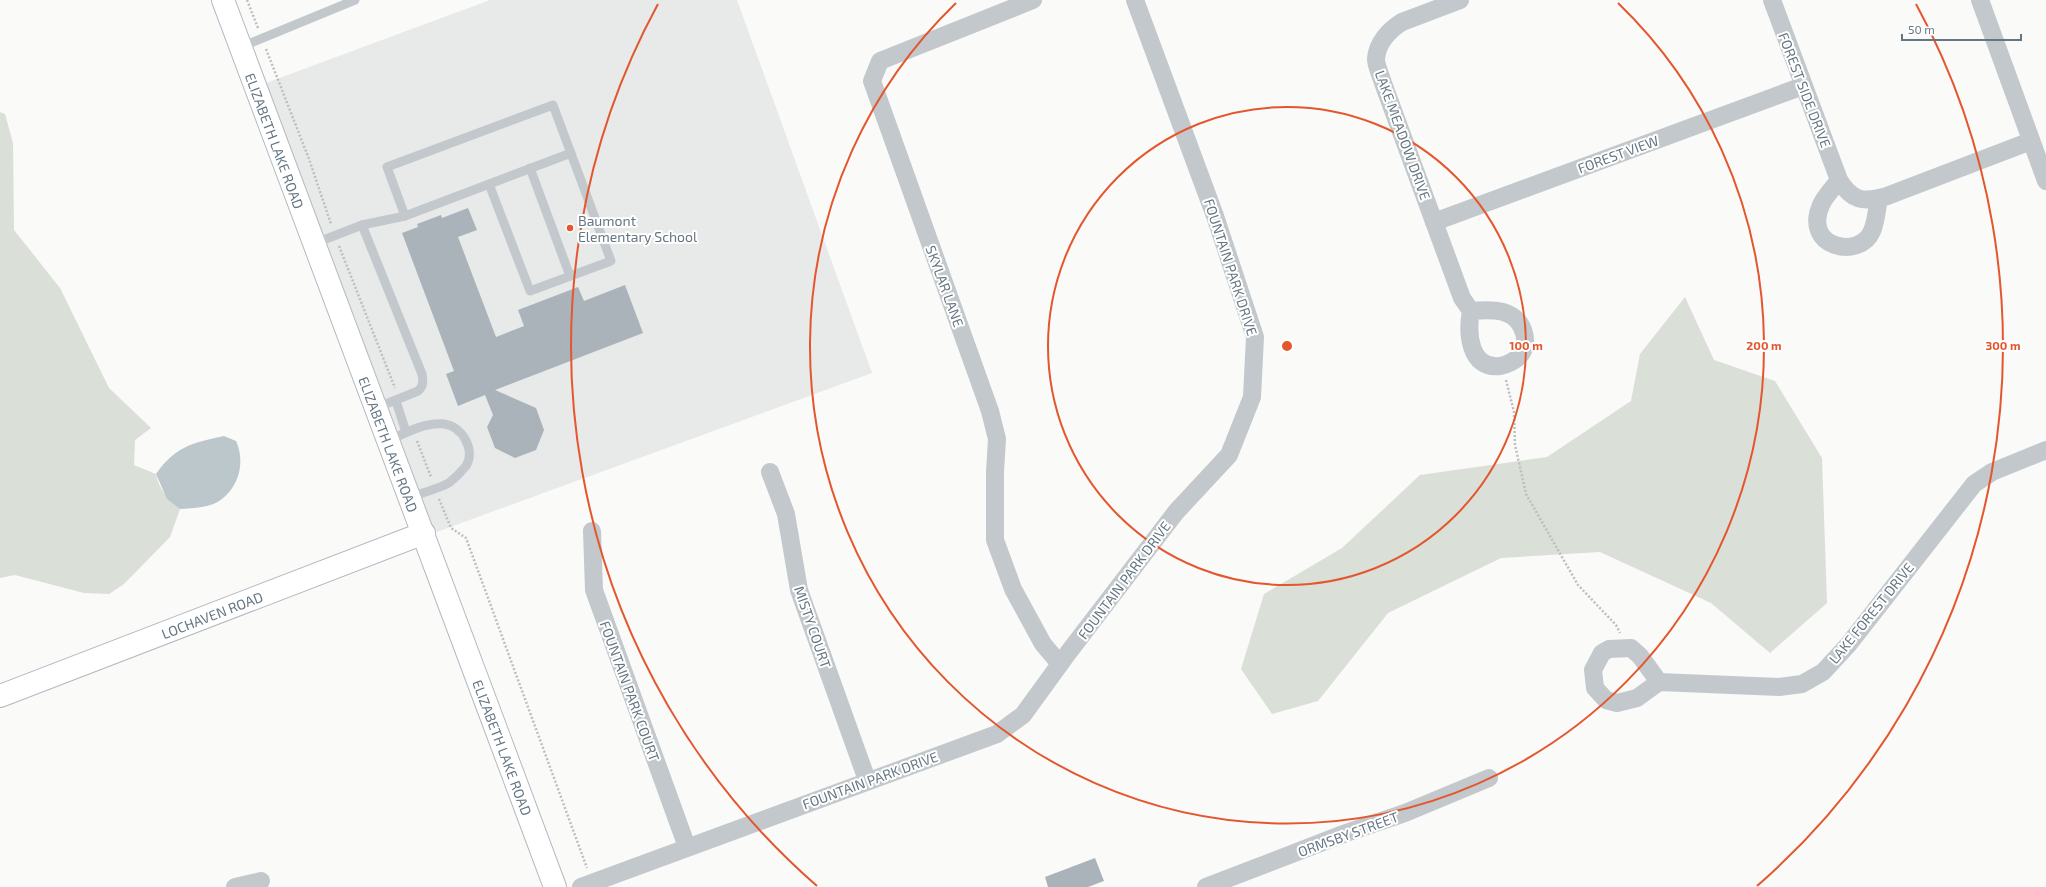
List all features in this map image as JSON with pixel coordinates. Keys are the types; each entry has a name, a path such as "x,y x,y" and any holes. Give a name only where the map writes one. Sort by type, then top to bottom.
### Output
{"street":[{"name":"ELIZABETH LAKE ROAD","path":"223,0 313,244 376,408 402,435 410,497 555,887"},
{"name":"SKYLAR LANE","path":"1033,0 880,61 872,81 990,411 997,439 995,472 995,540 1013,589 1043,644 1060,664"},
{"name":"FOUNTAIN PARK DRIVE","path":"587,885 867,780 997,734 1023,715 1176,512 1229,455 1252,397 1255,336 1215,216 1135,0"},
{"name":"LAKE MEADOW DRIVE","path":"1460,0 1402,22 1393,27 1381,42 1376,60 1383,83 1462,298 1471,311"},
{"name":"FOREST SIDE DRIVE","path":"1772,0 1839,180 1847,193 1863,200 1879,198 2031,141"},
{"path":"1980,0 2046,182"},
{"name":"FOREST VIEW","path":"1434,222 1803,86"},
{"path":"1839,180 1821,204 1817,224 1823,238 1835,247 1850,247 1862,242 1872,232 1879,198"},
{"path":"1471,311 1503,311 1514,316 1521,324 1525,343 1521,354 1512,362 1503,366 1487,365 1477,357 1469,338 1471,311"},
{"name":"LAKE FOREST DRIVE","path":"1659,682 1779,688 1802,684 1823,672 1848,645 1974,484 1992,472 2046,450"},
{"name":"MISTY COURT","path":"770,472 786,514 799,590 867,780"},
{"name":"FOUNTAIN PARK COURT","path":"592,531 594,590 687,847"},
{"name":"LOCHAVEN ROAD","path":"0,696 424,533"},
{"path":"1609,648 1630,648 1640,656 1659,682 1637,698 1626,702 1617,703 1606,700 1595,688 1593,681 1593,670 1602,653 1609,648"},
{"name":"ORMSBY STREET","path":"1206,887 1346,833 1405,813 1489,778"},
{"path":"235,887 261,881"}],"lane":[{"path":"241,47 355,0"},
{"path":"405,216 387,167 553,105 611,261 530,291 489,184"},
{"path":"313,244 362,225 405,216 571,153"},
{"path":"530,168 570,276"},
{"path":"362,225 422,374 423,382 422,388 398,400 376,408"},
{"path":"398,400 402,435 427,426 444,424 456,428 466,441 469,454 466,466 449,483 410,497"}],"path":[{"path":"247,0 309,159 335,236 398,400"},
{"path":"1503,366 1514,412 1516,445 1526,494 1578,585 1616,625 1627,648"},
{"path":"402,435 435,488 451,528 466,538 587,885"}],"shaded area":[{"name":"Baumont Elementary School","path":"490,0 737,0 872,373 434,533 266,83"},
{"path":"0,112 5,114 13,143 14,230 60,288 109,388 151,428 135,440 134,465 156,474 159,485 165,494 180,509 170,537 124,584 109,594 84,593 15,575 0,578"},
{"path":"1685,297 1714,360 1775,381 1822,458 1827,603 1770,653 1711,603 1600,552 1501,558 1388,613 1318,701 1272,714 1241,669 1264,594 1342,548 1420,475 1547,457 1631,401 1640,354"},
{"path":"224,436 236,441 239,449 239,472 233,487 218,502 202,507 180,509 167,499 156,474 171,457 186,447"}],"building":[{"path":"468,208 477,230 458,237 496,337 524,326 518,310 578,287 584,301 625,285 643,333 495,390 536,408 544,430 536,450 515,458 495,448 487,427 493,415 485,395 458,406 446,374 454,371 402,233 418,227 417,224 441,215 442,218"},
{"path":"1095,858 1104,881 1088,887 1048,887 1045,877"}],"place":[{"name":"Baumont Elementary School","path":"570,228"}]}
